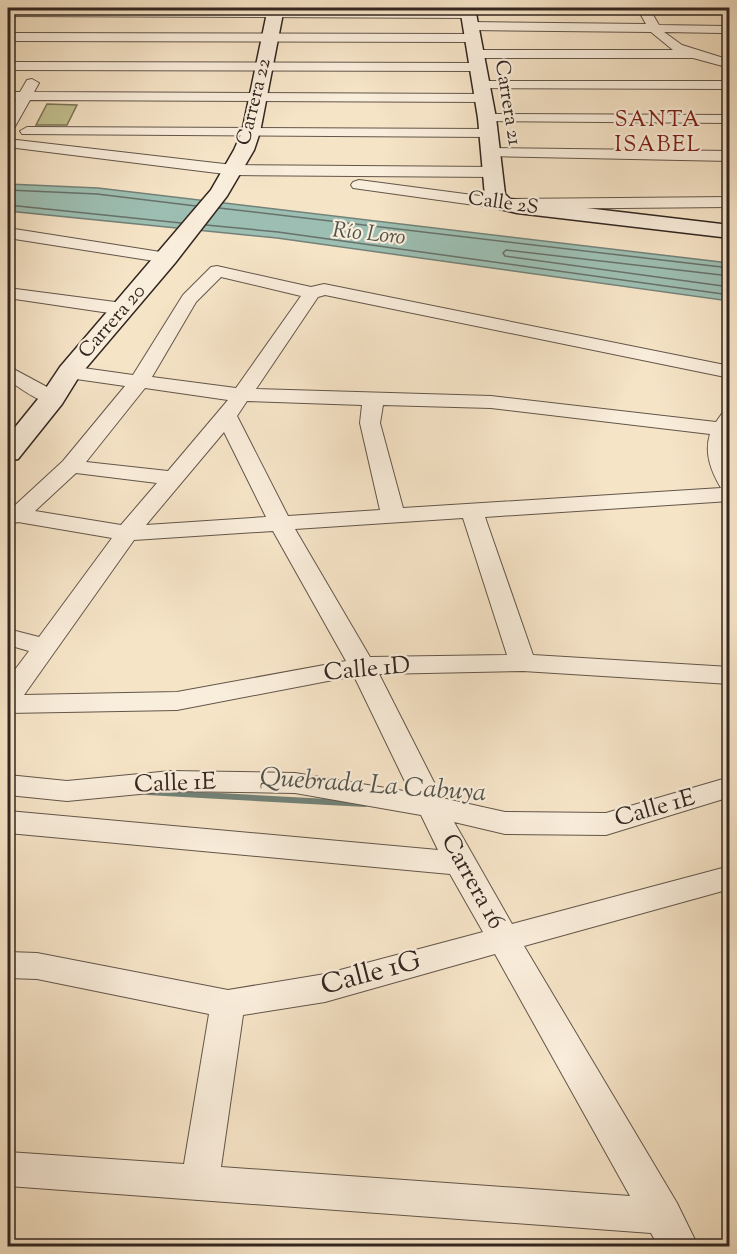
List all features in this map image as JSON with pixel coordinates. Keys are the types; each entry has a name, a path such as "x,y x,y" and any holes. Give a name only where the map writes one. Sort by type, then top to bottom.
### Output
{"street":[{"path":"75,10 63,36 41,66 8,129 251,132 729,119"},
{"path":"8,12 276,10 475,49 729,85"},
{"name":"Carrera 22","path":"220,192 251,132 276,10"},
{"path":"648,10 654,28 663,39 676,48 729,64"},
{"path":"8,66 264,67 475,49 654,28 721,32"},
{"path":"8,37 270,38 475,49 692,53 721,32"},
{"path":"8,96 258,97 475,49"},
{"name":"Carrera 21","path":"475,49 493,153 495,196 503,204"},
{"path":"82,131 96,96"},
{"path":"8,143 233,170 494,172"},
{"path":"493,153 729,156"},
{"name":"Calle 2S","path":"277,171 310,179 729,232"},
{"name":"Carrera 20","path":"8,453 53,398 69,372 168,258 220,192"},
{"path":"503,204 729,202"},
{"path":"8,233 168,258"},
{"name":"Carrera 20","path":"11,516 71,466 139,382 189,299 217,270 318,291"},
{"path":"8,696 127,532 233,405 318,291 729,372"},
{"path":"8,293 123,309"},
{"path":"8,372 53,398"},
{"path":"69,372 139,382 233,405 373,399 491,402 725,422 716,453 729,485"},
{"path":"373,399 370,423 393,516"},
{"name":"Carrera 16","path":"233,405 280,523 362,666 459,863 671,1231"},
{"path":"71,466 173,478"},
{"path":"11,516 127,532 729,494"},
{"path":"472,511 523,663"},
{"path":"8,637 45,647"},
{"name":"Calle 1D","path":"8,704 177,701 362,666 523,663 729,676"},
{"name":"Calle 1E","path":"8,785 67,791 171,781 295,783 505,823 606,824 729,787"},
{"path":"8,822 459,863"},
{"name":"Calle 1G","path":"8,964 37,966 228,1005 325,988 729,877"},
{"path":"200,1182 228,1005"},
{"path":"8,1169 200,1182 671,1231"}],"shaded area":[{"path":"47,104 77,105 67,125 36,125"}],"water":[{"name":"Río Loro","path":"8,184 98,188 729,263 729,301 277,238 8,211"}],"waterway":[{"name":"Quebrada La Cabuya","path":"147,792 365,804"}],"district":[{"name":"SANTA ISABEL","path":"658,134"}]}
